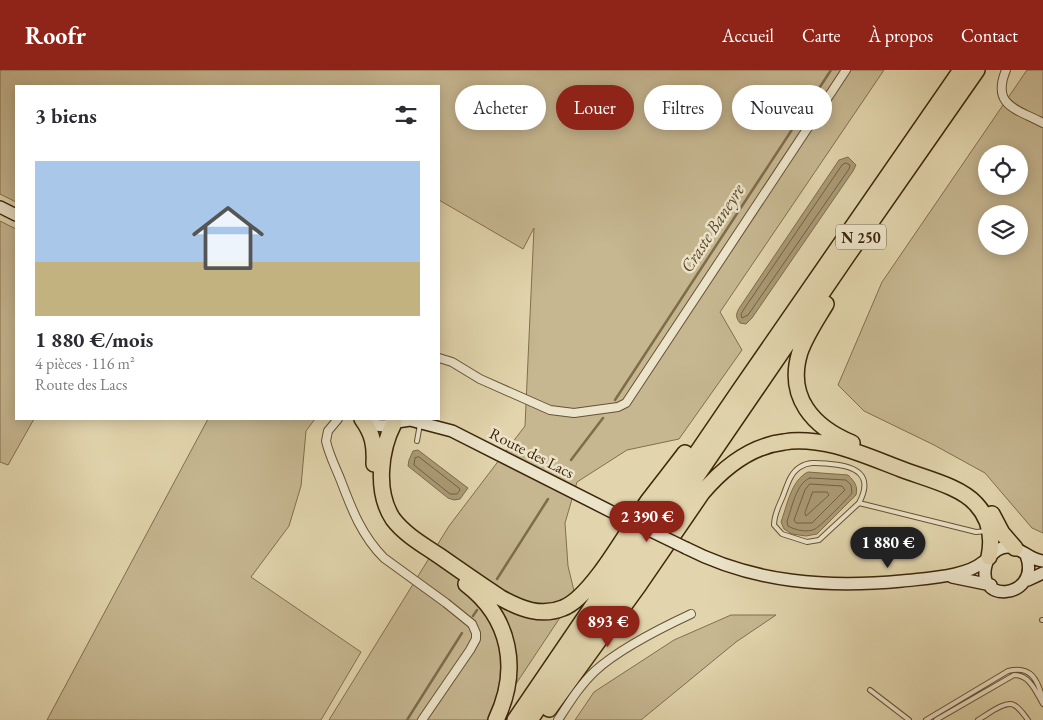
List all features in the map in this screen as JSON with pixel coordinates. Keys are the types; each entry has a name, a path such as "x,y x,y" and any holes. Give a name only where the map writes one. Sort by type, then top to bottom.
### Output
{"highway":[{"name":"N 250","path":"742,398 961,70"},
{"name":"N 250","path":"515,720 742,398 932,136 977,70"},
{"path":"932,136 810,330 801,351 797,367 797,384 808,413 816,422 832,434 968,488 986,503 1002,533 1020,551"},
{"path":"398,421 387,440 382,471 384,496 393,519 420,544 501,598 528,610 549,612 569,606 584,593 655,492 705,427 742,398"},
{"path":"530,720 742,398"},
{"path":"363,420 372,435 375,485 380,508 385,519 404,540 476,592 490,608 504,633 510,660 509,676 506,693 496,720"},
{"path":"541,720 640,585 702,493 731,463 766,446 784,442 806,441 838,446 955,489 965,494 980,509 990,530 989,557"}],"main road":[{"path":"0,207 15,214"},
{"name":"Route des Lacs","path":"364,420 370,424 380,426 410,420 452,431 697,554 741,570 799,582 835,584 877,583 943,577 960,573 984,562 1000,548 1020,551"},
{"name":"Route des Lacs","path":"438,420 452,431"},
{"path":"1020,551 1043,561"},
{"path":"1020,551 1031,567 1028,580"},
{"path":"989,557 985,572 991,585"},
{"name":"Route des Lacs","path":"943,577 963,578 991,585 997,590 1011,592 1024,586 1028,580 1043,573"}],"street":[{"path":"440,358 448,360 480,379 550,410 574,413 618,407 626,403 846,70"},
{"path":"1006,70 1002,83 1002,96 1010,106 1043,123"},
{"path":"337,420 328,431 326,441 355,518 362,530 384,558 456,610 472,624 476,633 476,640 470,650 422,720"},
{"path":"558,720 581,686 596,670 648,635 691,614"}],"lane":[{"path":"417,442 421,422"},
{"path":"810,462 842,465 857,470 865,479 864,493 859,503 819,540 807,542 782,534 774,525 775,514 792,474 810,462"},
{"path":"859,503 872,508 976,532 990,530"},
{"path":"926,720 1008,671 1015,669 1034,676 1043,700"},
{"path":"936,720 1014,676 1020,675 1029,681 1043,704"},
{"path":"870,690 910,720"},
{"path":"978,720 1006,704 1012,704 1017,706 1028,720"}],"shaded area":[{"path":"0,70 884,70 720,312 742,350 679,439 627,450 577,482 565,523 568,566 575,595 492,720 329,720 449,526 525,426 534,228 523,249 440,201 440,85 15,85 15,202 0,194"},
{"path":"1027,70 1043,70 1043,533 1032,528 985,473 934,445 864,411 838,385 882,282"},
{"path":"0,221 15,228 15,420 33,420 8,465 0,462"},
{"path":"207,420 314,420 306,431 301,486 289,526 251,577 361,652 321,720 47,720"},
{"path":"731,615 776,615 736,642 641,720 575,720 594,692 674,640"}],"water":[{"path":"848,157 856,165 853,171 752,318 746,324 740,323 737,315 740,307 839,160"},
{"path":"418,450 468,488 460,499 448,498 408,466 413,451"},
{"path":"808,472 848,475 855,484 857,492 817,534 806,536 792,534 784,529 781,522 797,481"}],"waterway":[{"name":"Craste Baneyre","path":"615,400 831,70"},
{"name":"Craste Baneyre","path":"571,460 603,418"},
{"name":"Craste Baneyre","path":"497,579 548,499"},
{"name":"Craste Baneyre","path":"473,616 477,610"},
{"name":"Craste Baneyre","path":"407,720 462,633"}]}
